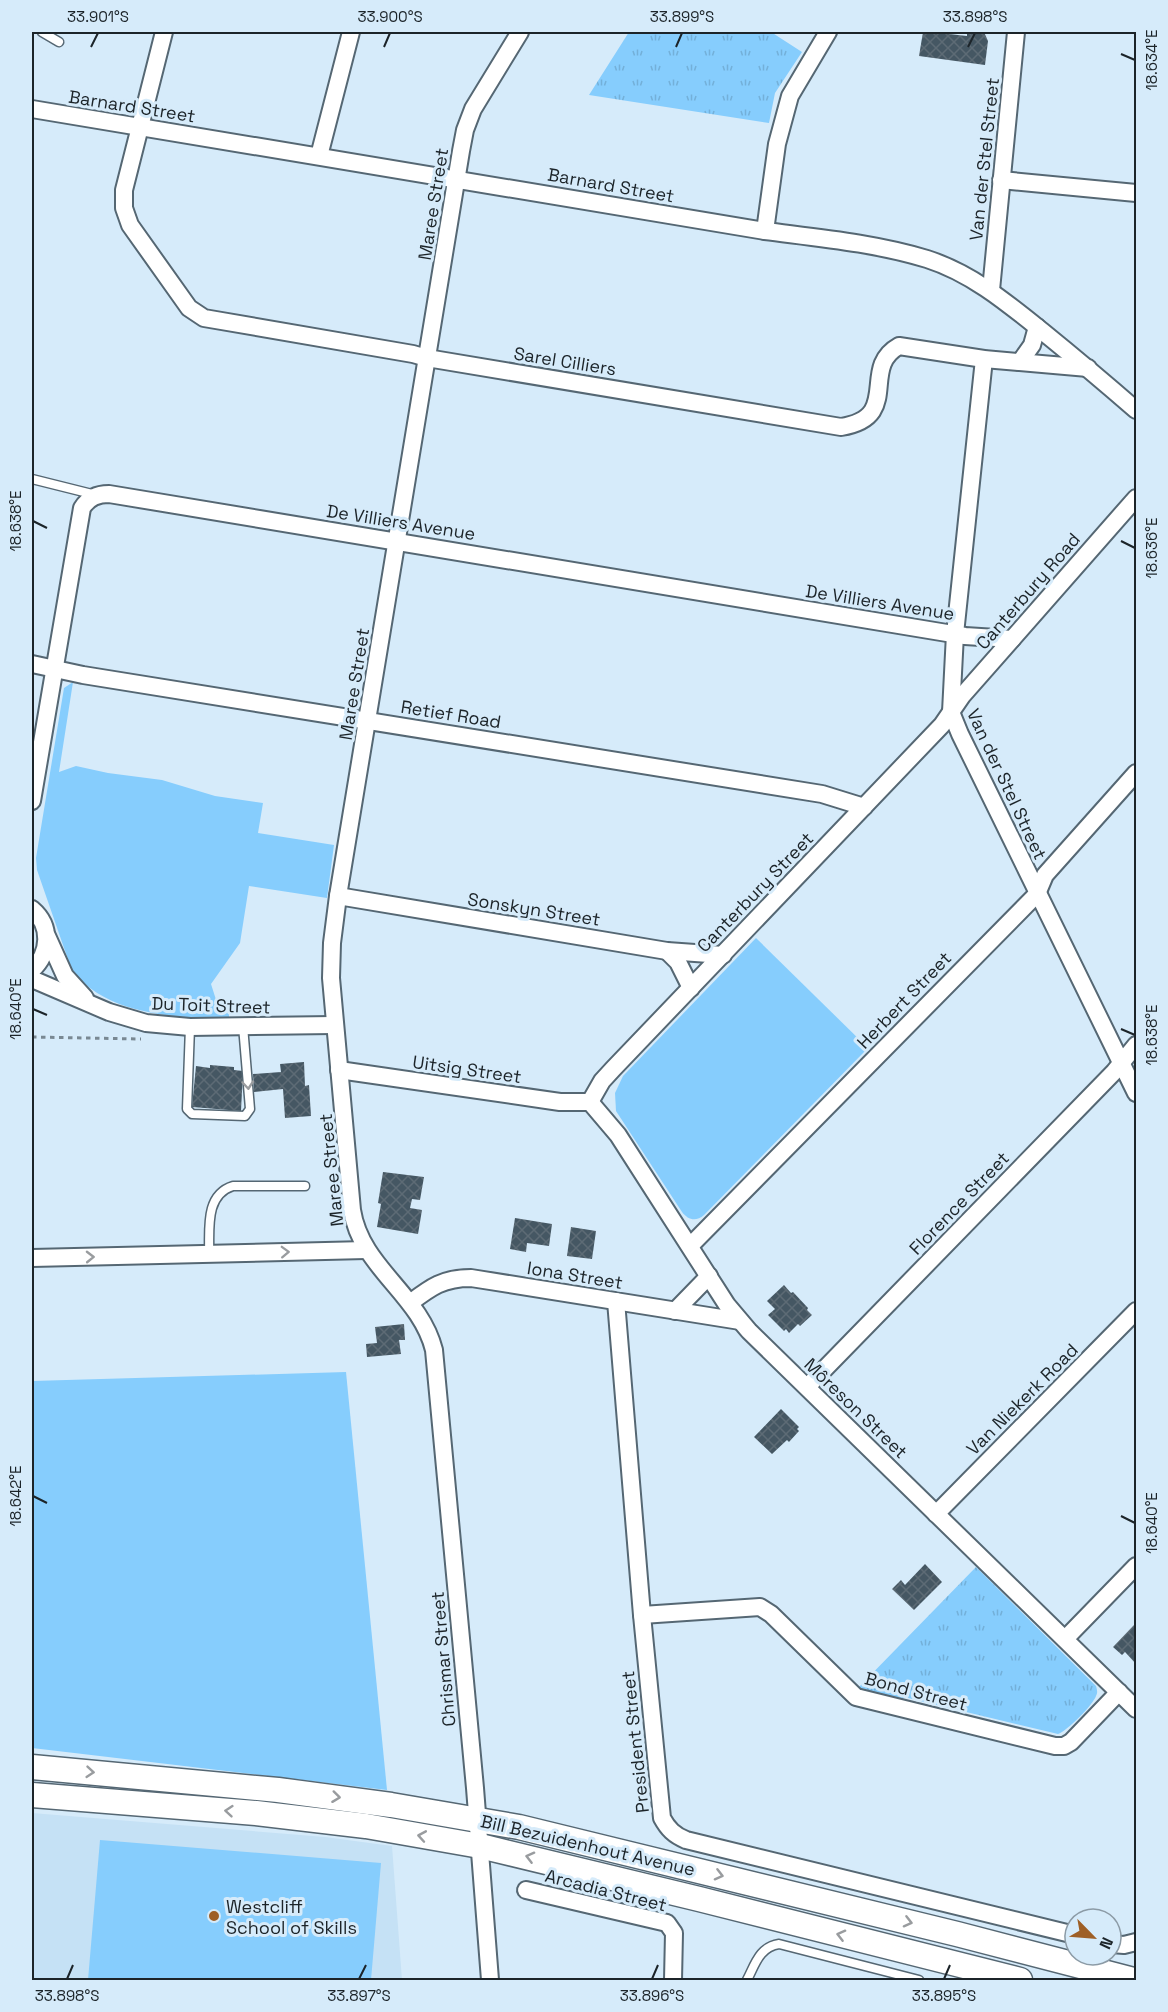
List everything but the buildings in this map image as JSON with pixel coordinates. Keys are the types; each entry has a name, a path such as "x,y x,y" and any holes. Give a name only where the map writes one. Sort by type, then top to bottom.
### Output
{"main road":[{"name":"Bill Bezuidenhout Avenue","path":"32,1767 278,1790 391,1804 478,1819 957,1934 1134,1980"},
{"name":"Bill Bezuidenhout Avenue","path":"32,1795 256,1813 366,1826 480,1846 1020,1980"}],"street":[{"name":"Sarel Cilliers","path":"164,32 123,190 124,208 130,225 189,308 211,321 841,427 858,424 869,416 875,405 883,362 891,350 899,346 984,359 1088,368"},
{"path":"319,156 351,32"},
{"name":"Maree Street","path":"429,1336 410,1303 366,1250 356,1229 352,1210 334,1025 331,978 332,943 396,541 468,119 478,98 520,32"},
{"path":"765,231 777,144 789,96 828,32"},
{"name":"Van der Stel Street","path":"991,290 1016,32"},
{"name":"Barnard Street","path":"32,109 765,231 863,244 918,257 959,272 991,290 1088,368 1137,411"},
{"path":"1001,180 1137,193"},
{"path":"1020,362 1032,345 1037,327"},
{"name":"Van der Stel Street","path":"984,359 955,634 951,712 1037,894 1137,1093"},
{"name":"De Villiers Avenue","path":"97,495 110,494 955,634 1012,639"},
{"path":"32,801 82,508 88,500 97,495"},
{"name":"Canterbury Road","path":"951,712 962,696 1137,498"},
{"name":"Retief Road","path":"32,664 54,670 822,794 864,807"},
{"name":"Canterbury Street","path":"590,1102 602,1081 613,1069 942,725 951,712"},
{"name":"Herbert Street","path":"690,1246 1037,894 1045,875 1137,773"},
{"name":"Sonskyn Street","path":"338,896 667,951 723,954"},
{"name":"Du Toit Street","path":"33,906 43,923 65,976 91,1004"},
{"path":"32,970 43,956 47,936"},
{"path":"667,951 689,961 704,974"},
{"path":"667,951 678,962 691,988"},
{"name":"Du Toit Street","path":"32,979 136,1021 190,1027 334,1025"},
{"name":"Florence Street","path":"807,1387 1137,1045"},
{"name":"Uitsig Street","path":"339,1070 560,1102 590,1102"},
{"name":"Môreson Street","path":"590,1102 618,1135 740,1321 1137,1709"},
{"path":"32,1258 366,1250"},
{"path":"675,1311 709,1276"},
{"name":"Iona Street","path":"410,1303 430,1288 446,1281 471,1278 740,1321"},
{"name":"President Street","path":"616,1301 642,1615 662,1818 668,1829 676,1836 709,1846 1063,1932"},
{"name":"Van Niekerk Road","path":"936,1514 1137,1311"},
{"name":"Chrismar Street","path":"429,1336 435,1358 478,1819 490,1980"},
{"path":"1065,1639 1137,1566"},
{"name":"Bond Street","path":"642,1615 760,1607 771,1614 856,1697 1055,1746 1064,1746 1071,1742 1119,1692"},
{"name":"Arcadia Street","path":"526,1890 662,1921 671,1927 674,1933 673,1980"}],"lane":[{"path":"42,32 59,42"},
{"path":"32,479 97,495"},
{"path":"190,1027 187,1109 192,1114 245,1116 250,1109 243,1026"},
{"path":"209,1254 210,1212 216,1198 224,1191 233,1186 305,1186"},
{"path":"747,1980 760,1953 771,1945 778,1944 919,1980"}],"path":[{"path":"32,1037 146,1039"}],"shaded area":[{"name":"Westcliff School of Skills","path":"32,1813 325,1837 392,1846 402,1980 32,1980"}],"green space":[{"path":"629,32 771,32 802,52 775,93 769,123 589,95"},
{"path":"73,682 59,772 76,766 162,780 215,796 263,803 258,833 334,845 327,898 249,886 240,943 211,984 218,1006 229,1010 229,1020 165,1015 124,1005 87,986 72,971 37,870 36,858 64,688"},
{"path":"756,938 868,1048 704,1215 698,1219 692,1219 682,1212 616,1111 615,1093 623,1076"},
{"path":"346,1372 387,1790 32,1748 32,1381"},
{"path":"976,1567 1096,1686 1097,1695 1094,1700 1062,1732 1058,1734 858,1688"},
{"name":"Westcliff School of Skills","path":"100,1840 381,1863 371,1980 88,1980"}],"place":[{"name":"Westcliff School of Skills","path":"214,1916"}]}
